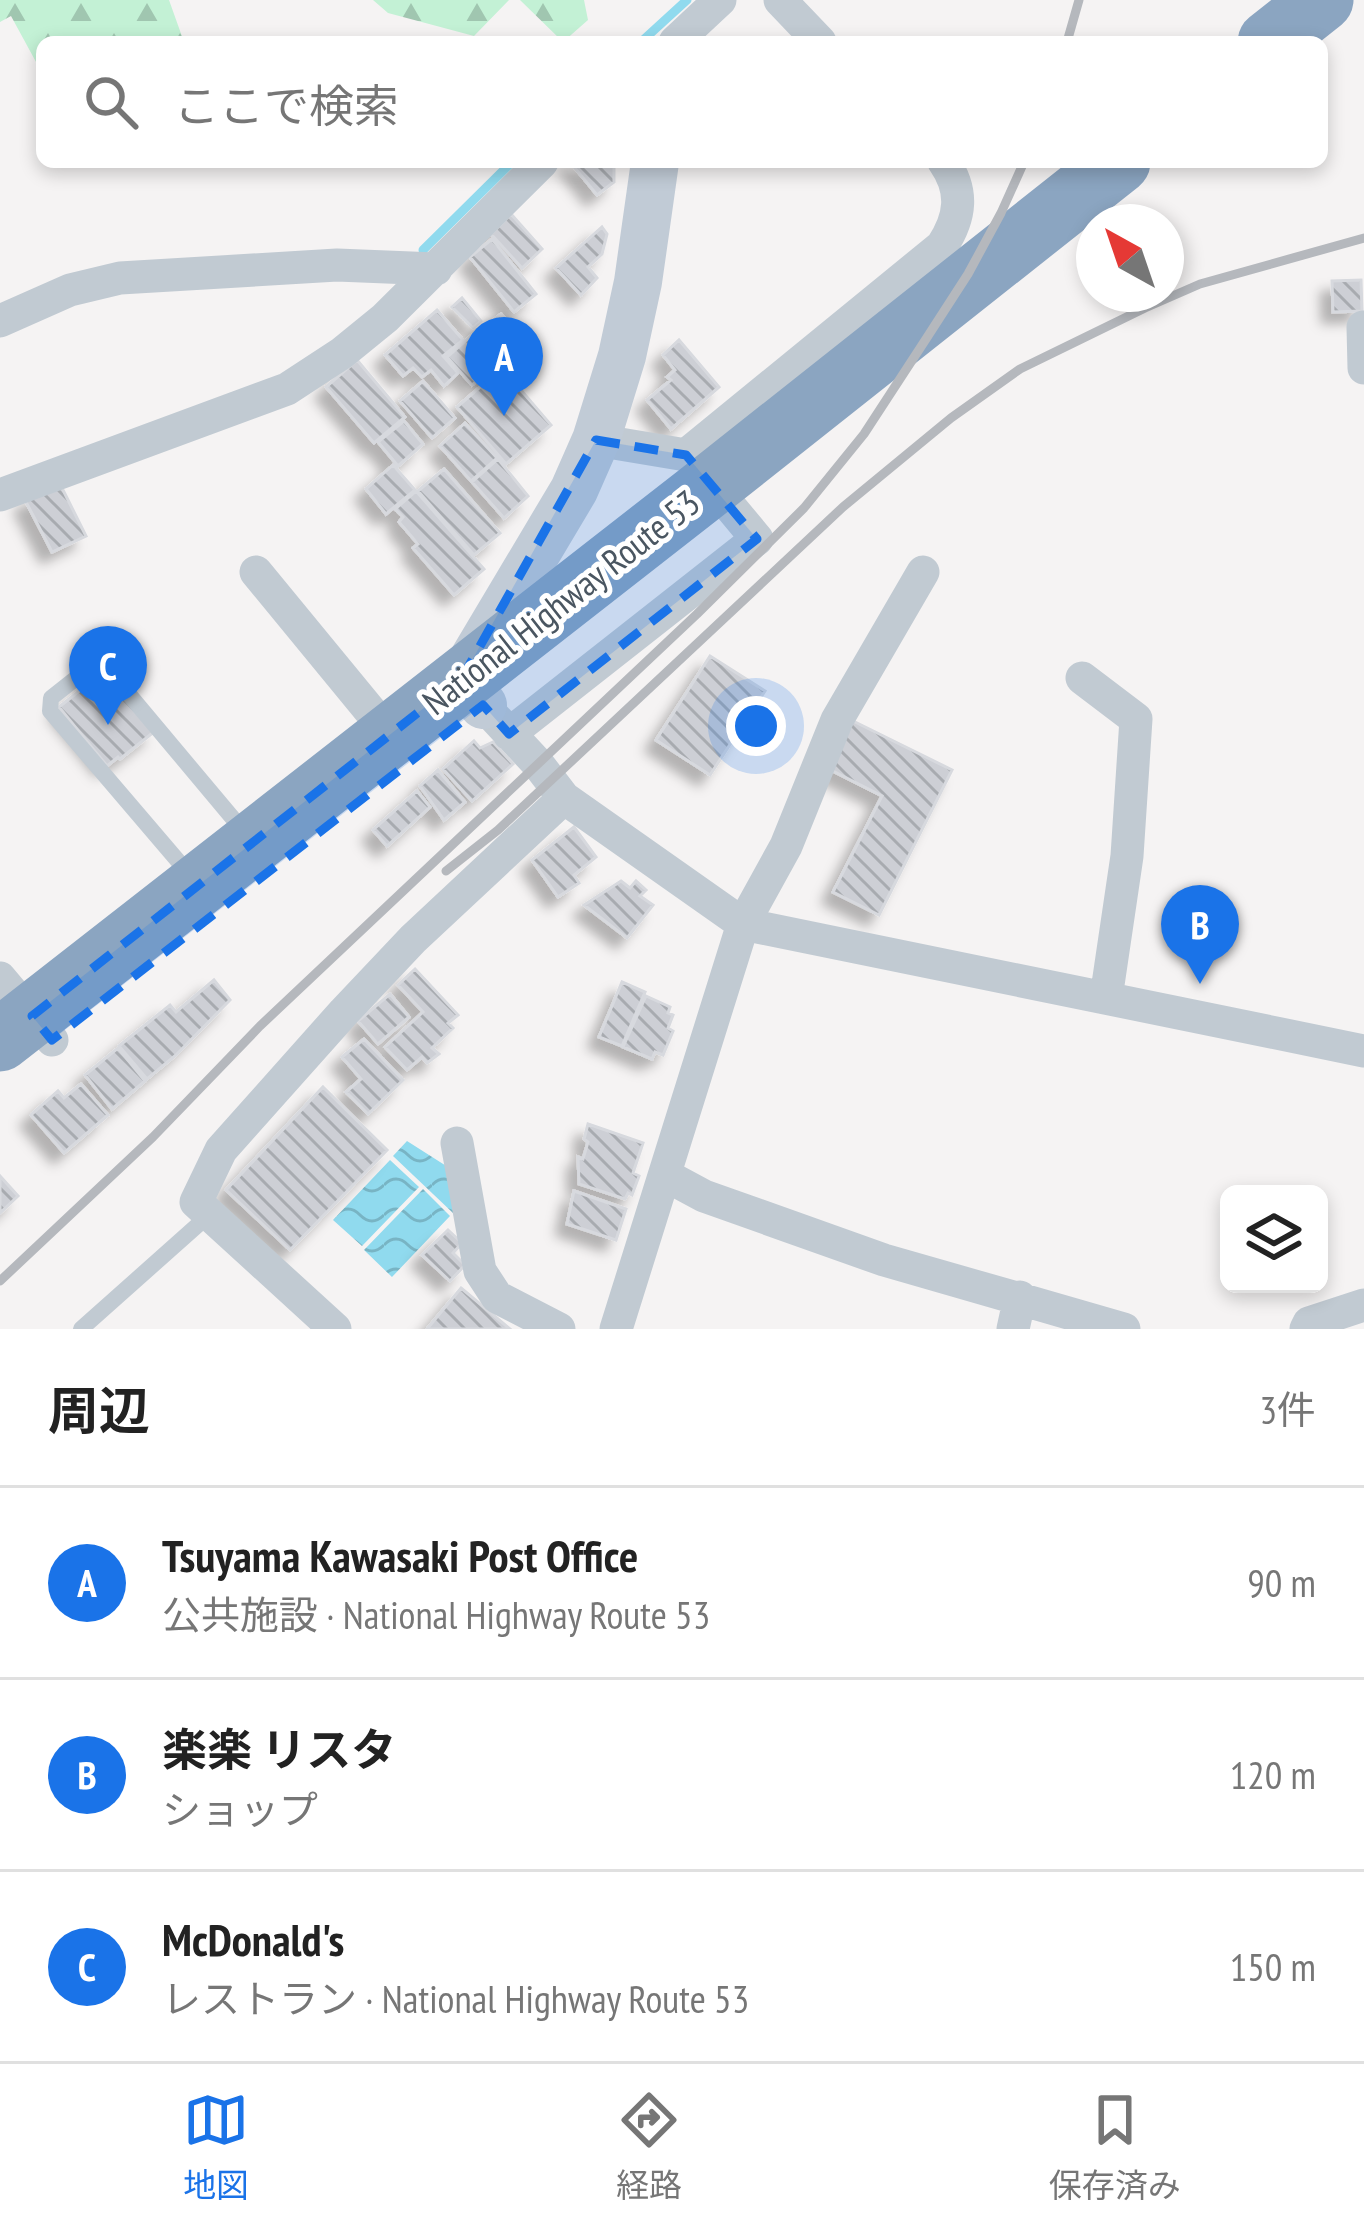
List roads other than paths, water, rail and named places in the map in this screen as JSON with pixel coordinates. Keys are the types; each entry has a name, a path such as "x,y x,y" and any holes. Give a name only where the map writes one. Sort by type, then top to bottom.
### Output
{"highway":[{"path":"1277,36 1322,0"},
{"path":"1325,36 1364,4"},
{"name":"National Highway Route 53","path":"21,1018 485,706 700,491 1103,199 1158,168"},
{"name":"National Highway Route 53","path":"0,1080 21,1018 390,735 485,706"}],"street":[{"path":"681,36 720,0"},
{"path":"780,0 814,36"},
{"path":"0,495 287,388 385,318 536,168"},
{"path":"654,168 638,282 596,440 485,706 564,798 742,924 1364,1051"},
{"path":"596,440 700,491 942,246 959,204 947,168"},
{"path":"0,320 70,290 119,278 337,265 436,269"},
{"path":"1363,327 1364,368"},
{"path":"256,572 390,735"},
{"path":"616,1329 742,924 786,847 838,720 923,572"},
{"path":"1082,678 1136,719 1127,856 1106,998"},
{"path":"335,1329 196,1202 221,1150 413,939 564,798"},
{"path":"457,1143 480,1271 497,1297 559,1329"},
{"path":"665,1175 704,1196 1017,1313 1124,1329"},
{"path":"1306,1329 1309,1323 1364,1305"}],"lane":[{"path":"198,885 50,711 51,698 65,686 94,664 106,667 253,842"},
{"path":"81,1329 209,1215"}],"water":[{"path":"407,1141 451,1169 453,1213 393,1156"},
{"path":"390,1160 419,1187 362,1246 333,1220"},
{"path":"423,1189 450,1216 392,1277 364,1250"}],"waterway":[{"path":"648,36 687,0"},
{"path":"423,250 506,168"}],"railway":[{"path":"1069,36 1079,0"},
{"path":"0,1281 153,1137 260,1026 804,508 864,434 968,274 1021,168"},
{"path":"446,871 498,830 843,507 951,418 1020,369 1200,284 1364,238"}],"place":[{"name":"Tsuyama Kawasaki Post Office","path":"504,416"},
{"name":"McDonald's","path":"108,725"},
{"name":"楽楽 リスタ","path":"1200,984"}]}
